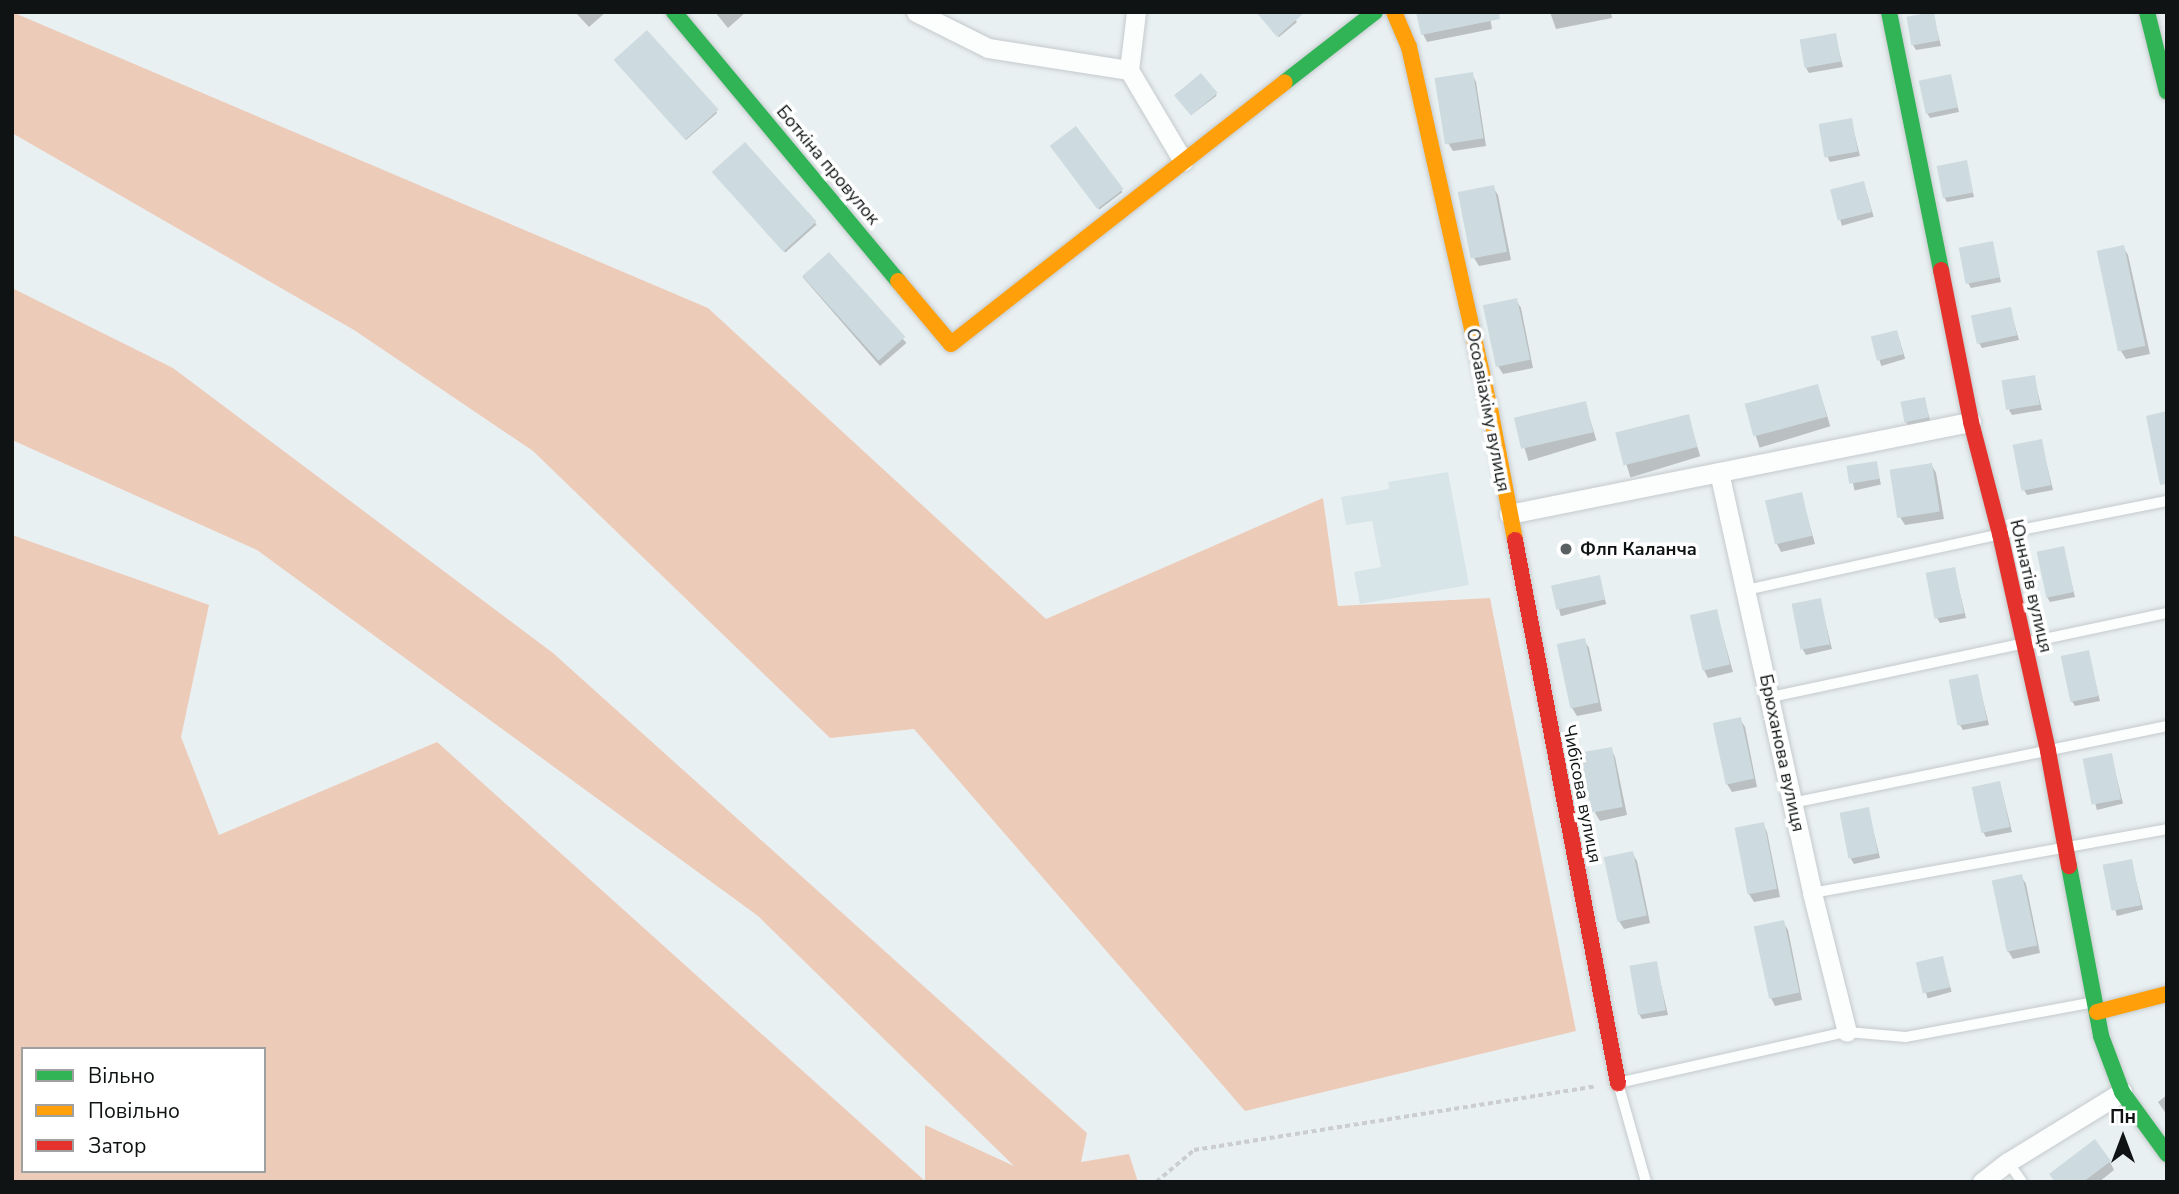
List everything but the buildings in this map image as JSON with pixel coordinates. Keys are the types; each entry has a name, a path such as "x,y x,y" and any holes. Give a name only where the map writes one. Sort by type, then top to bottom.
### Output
{"street":[{"name":"Боткіна провулок","path":"674,12 951,344 1184,161"},
{"path":"916,12 988,48 1129,70"},
{"path":"1136,12 1129,70 1184,161 1375,12"},
{"name":"Осоавіахіму вулиця","path":"1394,12 1412,61 1491,414 1509,514 1971,422"},
{"name":"Юннатів вулиця","path":"1889,12 1971,422 2000,534 2048,751 2107,1059 2122,1092 2167,1154"},
{"path":"2147,12 2167,92"},
{"name":"Брюханова вулиця","path":"1719,472 1771,697 1812,892 1847,1032"},
{"name":"Чибісова вулиця","path":"1509,514 1618,1083"},
{"path":"2096,1007 2167,993"},
{"path":"1982,1182 2008,1162 2122,1092"}],"lane":[{"path":"1746,590 2000,534 2167,501"},
{"path":"1771,697 2167,613"},
{"path":"1793,803 2167,726"},
{"path":"1812,892 2167,829"},
{"path":"1646,1182 1618,1083 1847,1032 1906,1037 2096,1007"},
{"path":"2008,1162 2022,1182"}],"path":[{"path":"1156,1182 1194,1150 1618,1083"}],"shaded area":[{"path":"12,12 708,308 1046,619 1323,498 1338,606 1490,598 1576,1031 1245,1111 914,729 830,738 533,451 354,330 12,133"},
{"path":"12,288 173,368 553,653 1087,1133 1081,1162 1129,1154 1138,1182 12,1182 12,535 209,605 181,737 219,835 437,742 925,1181 925,1125 1014,1166 758,916 257,550 12,440"},
{"path":"1448,472 1469,585 1360,604 1354,572 1381,567 1372,521 1346,525 1341,497 1389,489 1388,482"}],"traffic: fast":[{"path":"674,12 898,281"},
{"path":"1285,82 1375,12"},
{"path":"1889,12 1941,270"},
{"path":"2147,12 2167,92"},
{"path":"2069,866 2101,1036 2122,1092 2167,1154"}],"traffic: slow":[{"path":"1394,12 1409,47 1491,414 1515,540"},
{"path":"898,281 951,344 1285,82"},
{"path":"2097,1012 2167,994"}],"traffic: jam":[{"path":"1941,270 1971,422 2000,534 2048,751 2069,866"},
{"path":"1515,540 1618,1083"}],"place":[{"name":"Флп Каланча","path":"1566,549"}]}
